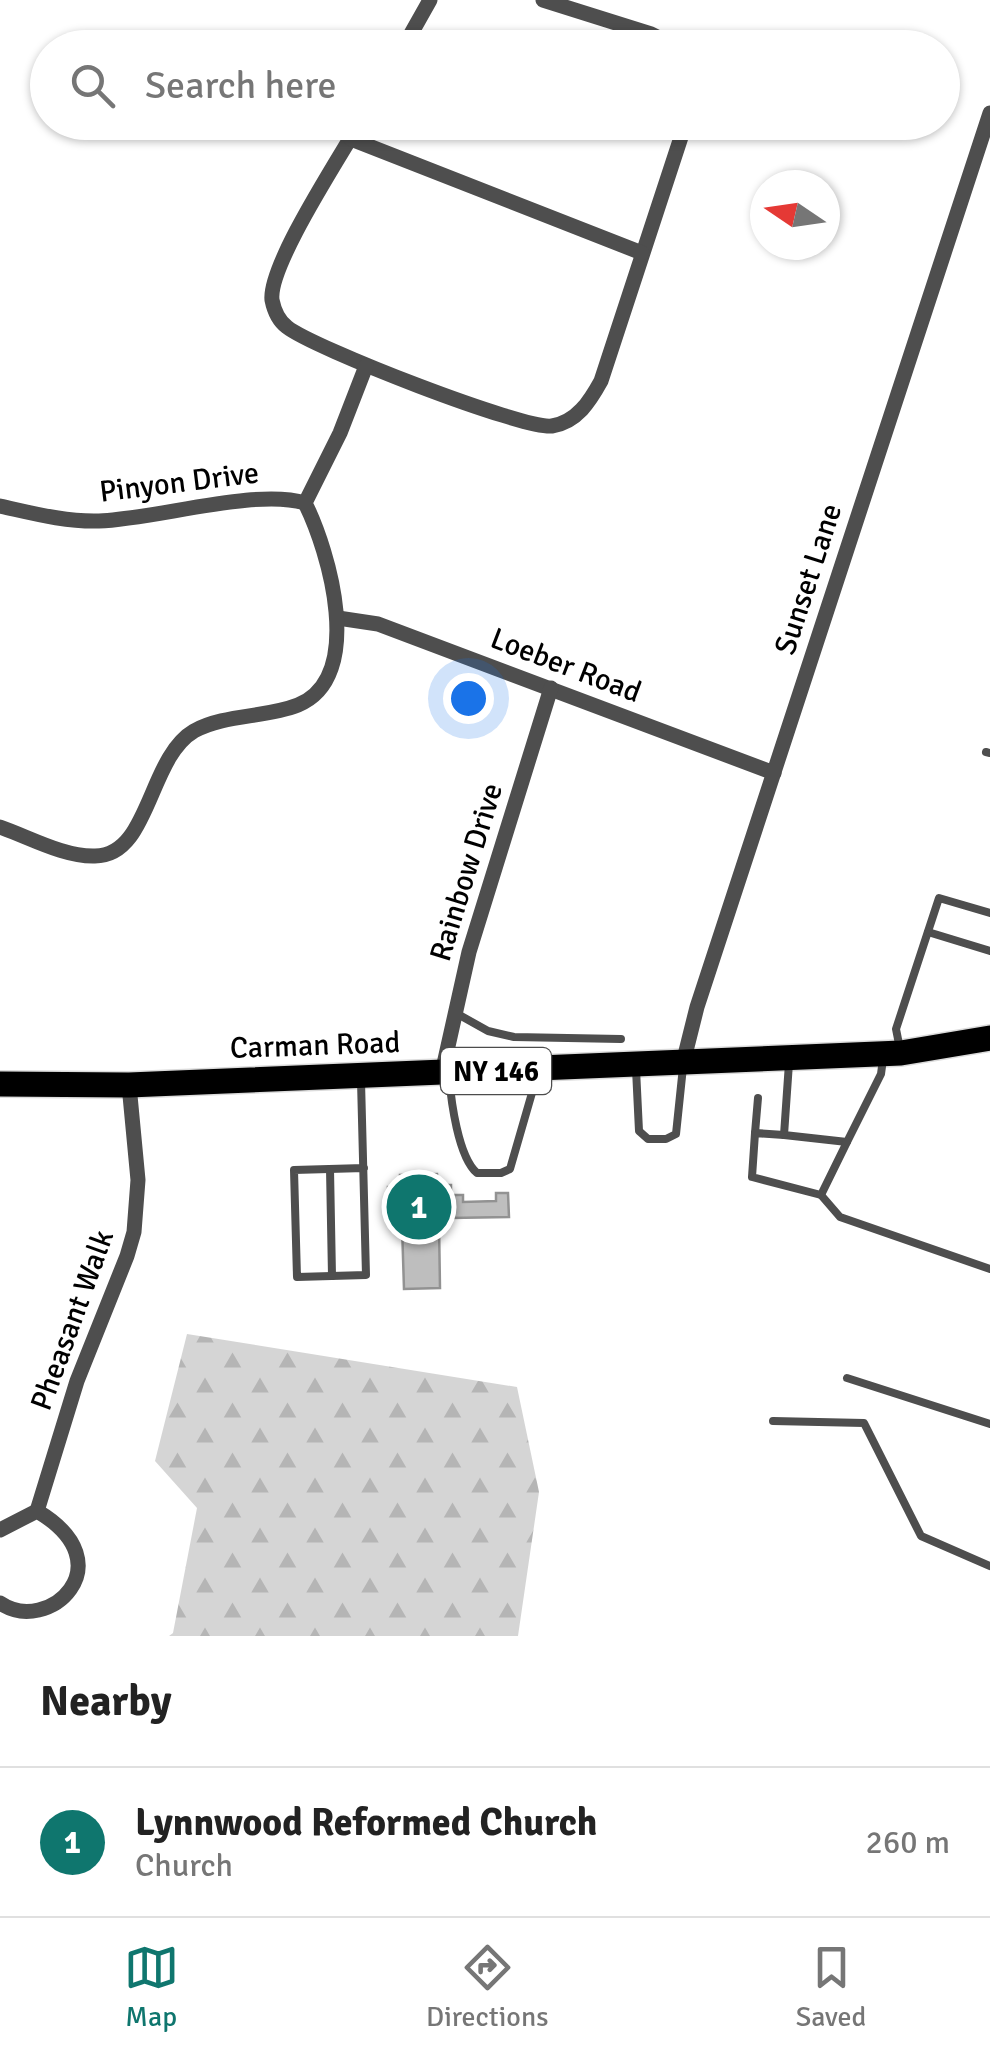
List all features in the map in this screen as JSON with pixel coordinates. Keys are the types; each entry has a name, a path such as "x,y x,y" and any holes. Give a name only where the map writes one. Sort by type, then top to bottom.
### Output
{"main road":[{"name":"Carman Road","path":"0,1084 129,1084 892,1054 990,1038"}],"street":[{"path":"412,30 430,0"},
{"path":"543,0 638,30"},
{"name":"Sunset Lane","path":"683,1063 697,1007 990,114"},
{"path":"349,140 278,273 271,295 284,326 366,366 513,420 555,426 587,407 601,382 680,140"},
{"path":"353,140 642,252"},
{"path":"0,827 79,855 98,857 113,853 134,833 163,765 192,732 218,722 298,704 313,696 326,680 336,654 338,618 318,534 306,503 329,458 366,366"},
{"name":"Pinyon Drive","path":"0,506 44,516 102,521 276,498 306,503"},
{"name":"Loeber Road","path":"338,618 378,624 774,772"},
{"name":"Rainbow Drive","path":"446,1073 454,1012 469,952 552,688"},
{"name":"Pheasant Walk","path":"36,1510 82,1367 134,1232 138,1180 129,1084"},
{"path":"0,1530 36,1510 60,1524 78,1556 73,1584 63,1602 37,1614 8,1609 0,1603"}],"lane":[{"path":"822,1196 892,1054 896,1029 939,898 990,913"},
{"path":"928,932 990,951"},
{"path":"454,1012 488,1031 514,1038 621,1039"},
{"path":"784,1134 789,1058"},
{"path":"636,1065 639,1131 648,1140 676,1134 683,1063"},
{"path":"446,1073 467,1161 477,1172 501,1173 510,1169 534,1086 535,1069"},
{"path":"361,1076 364,1168 366,1275 297,1277 294,1170 364,1168"},
{"path":"758,1098 752,1176 822,1196 840,1217 990,1269"},
{"path":"756,1134 847,1142"},
{"path":"330,1168 332,1276"},
{"path":"847,1378 990,1424"},
{"path":"773,1421 864,1423 921,1536 990,1566"}],"green space":[{"path":"187,1334 517,1387 539,1492 518,1636 169,1636 173,1633 197,1508 155,1461"}],"building":[{"path":"437,1174 438,1185 451,1185 451,1195 463,1195 463,1202 496,1201 496,1193 508,1193 509,1217 450,1218 450,1222 439,1223 440,1288 404,1289 402,1225 389,1225 388,1187 400,1187 400,1175"}],"place":[{"name":"Lynnwood Reformed Church","path":"419,1207"}]}
